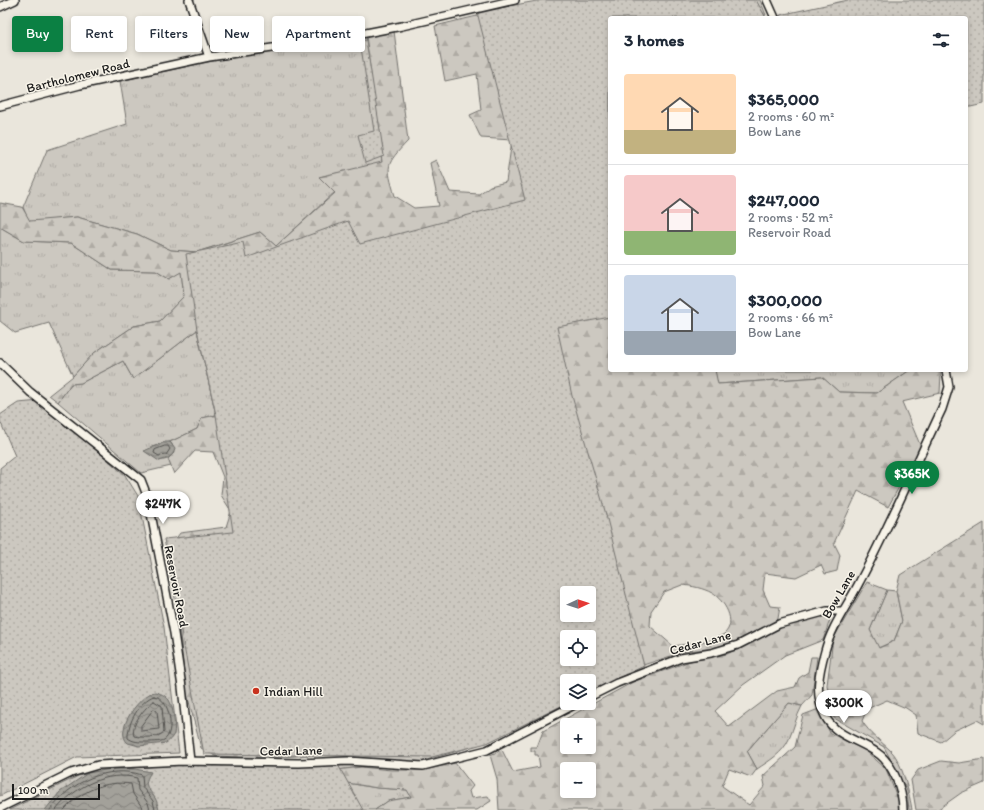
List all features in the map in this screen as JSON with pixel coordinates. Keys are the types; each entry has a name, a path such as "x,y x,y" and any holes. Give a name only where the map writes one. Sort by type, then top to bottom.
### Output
{"street":[{"path":"0,7 15,0"},
{"path":"189,0 209,57"},
{"name":"Bartholomew Road","path":"0,106 80,85 209,57 372,32 515,0"},
{"path":"767,0 774,16"},
{"name":"Reservoir Road","path":"0,363 30,392 140,480 148,498 174,633 182,687 190,761"},
{"name":"Bow Lane","path":"903,810 903,801 892,769 876,752 839,733 825,717 818,697 820,673 825,650 833,626 860,582 942,409 949,387 946,372"},
{"name":"Cedar Lane","path":"596,694 617,683 681,658 711,653 742,643 779,624 821,612 836,610 842,611"},
{"name":"Cedar Lane","path":"0,808 85,768 116,763 190,761 299,764 348,761 423,766 487,750 564,710"}],"green space":[{"path":"542,0 756,0 765,16 608,16 608,317 557,327 572,396 605,511 644,666 596,689 596,674 560,674 560,706 487,743 432,757 204,754 164,539 233,532 216,415 197,330 186,254 243,242 246,258 348,221 360,244 525,200 477,12"},
{"path":"544,0 760,0 766,15 608,16 608,372 715,372 718,384 822,377 839,392 877,393 907,372 938,372 941,373 940,393 902,402 921,447 888,507 858,491 834,543 840,555 837,571 825,574 821,565 796,577 765,573 763,590 770,606 780,607 777,624 744,640 708,649 686,651 596,679 596,674 560,674 560,686 488,742 420,762 393,762 328,754 265,758 215,756 201,748 186,690 172,562 172,544 180,533 226,527 231,511 221,495 223,477 213,452 195,451 174,474 168,459 174,453 170,442 197,429 202,418 216,415 197,330 133,379 123,361 81,383 71,384 58,402 49,395 73,376 94,353 134,326 160,321 184,296 181,272 169,279 156,271 112,270 71,243 24,241 0,227 0,203 22,207 30,221 77,217 137,234 171,250 197,252 260,232 276,246 335,193 319,177 382,162 366,36 394,31 408,141 391,161 389,171 390,178 395,196 414,208 439,206 430,163 436,160 450,192 479,194 490,186 506,182 512,140 481,138 470,115 481,110 477,74 445,81 435,26","holes":["682,585 697,588 717,596 725,606 730,618 728,629 724,634 713,639 673,646 650,626 651,611 664,592"]},
{"path":"848,0 984,0 984,104 968,108 968,16 780,15"},
{"path":"365,36 382,163 319,177 335,192 276,246 260,232 197,252 171,250 137,234 77,217 29,222 23,207 47,150 127,124 120,81 207,62 272,51 365,52"},
{"path":"365,40 384,156 365,163 358,135 374,131 362,52 365,52"},
{"path":"0,227 24,241 71,243 112,270 156,271 169,279 181,271 184,296 160,321 134,326 94,353 73,376 49,323 15,333 0,321"},
{"path":"197,330 216,415 202,418 197,429 168,442 150,447 159,461 168,459 171,466 141,473 58,402 71,384 81,383 123,361 133,379"},
{"path":"715,372 907,372 877,393 839,392 822,377 717,384"},
{"path":"40,401 125,475 138,496 164,627 179,753 77,757 0,796 0,468 15,456 0,421 0,415 18,403"},
{"path":"984,523 984,724 977,720 954,731 941,742 918,733 916,715 906,708 887,700 867,709 862,721 872,734 896,757 907,788 912,810 909,810 907,791 884,747 834,718 827,685 833,639 867,582 887,590 870,630 879,648 894,641 902,621 896,591 900,575"},
{"path":"887,590 896,591 902,621 894,641 878,648 870,630"},
{"path":"833,611 823,640 785,655 743,685 715,711 729,727 777,691 795,687 799,678 808,672 811,657 817,657 812,695 802,706 789,703 747,751 757,769 751,777 729,769 722,786 749,805 765,786 763,776 795,747 803,715 819,709 830,733 866,751 886,769 899,802 899,810 499,810 497,779 490,755 502,750 513,772 540,767 538,755 535,755 535,751 531,751 531,747 537,747 543,731 560,722 560,754 596,754 596,718 567,718 582,710 596,710 596,702 633,682 690,661 727,654 781,627"},
{"path":"789,703 802,706 789,739 779,753 757,769 747,751"},
{"path":"984,759 984,783 961,793 937,810 916,810 911,780 918,770 941,761 959,763"},
{"path":"337,763 363,810 9,810 78,776 103,770 189,764 297,767"},
{"path":"455,763 473,786 469,791 471,798 488,796 491,801 477,810 375,810 388,801 411,797 407,790 377,788 330,780 329,771 361,767 391,770 425,770"},
{"path":"332,764 360,765 361,767 330,771 330,780 377,788 408,790 411,797 388,801 375,810 242,810 312,772"}],"water":[{"path":"164,442 170,442 175,449 173,454 167,458 159,461 144,451"},
{"path":"155,692 161,694 169,700 173,711 174,734 166,743 139,746 128,743 124,737 124,730 130,714 142,699"},
{"path":"111,769 135,769 151,772 146,783 148,789 156,799 159,810 45,810 60,792 88,773"}],"place":[{"name":"Indian Hill","path":"256,691"}]}
